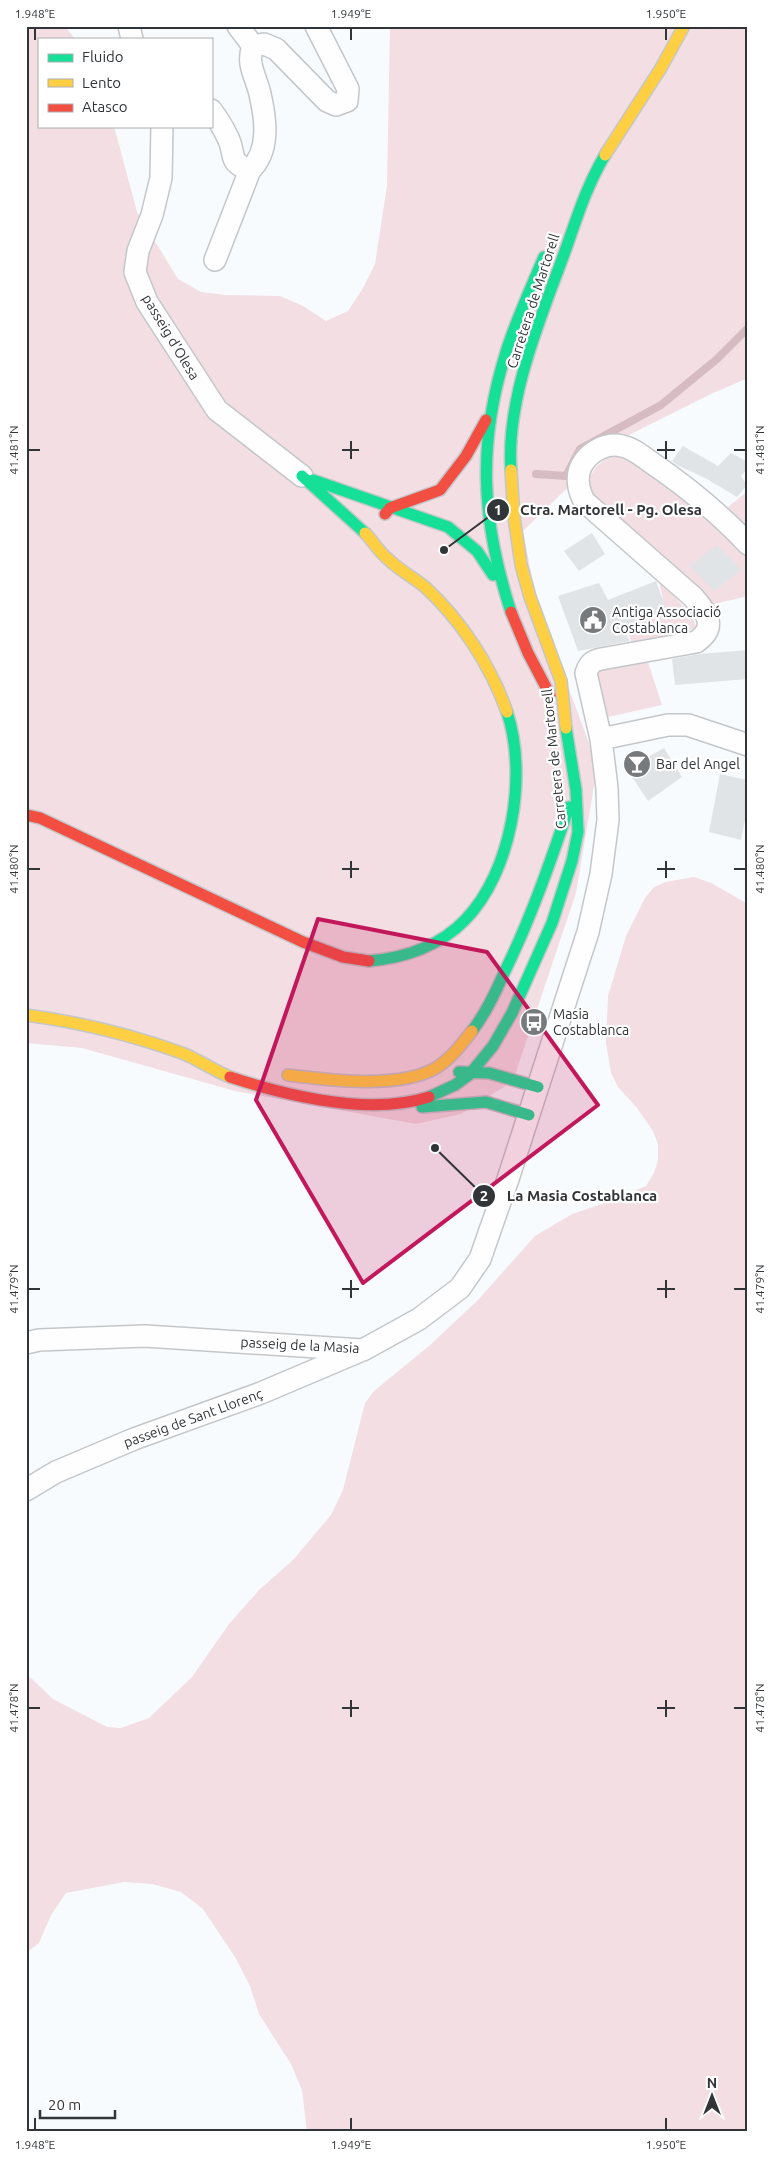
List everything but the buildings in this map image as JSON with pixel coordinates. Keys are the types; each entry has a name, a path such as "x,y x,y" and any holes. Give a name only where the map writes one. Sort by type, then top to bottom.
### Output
{"main road":[{"name":"Carretera de Martorell","path":"26,1015 60,1019 100,1028 186,1055 228,1076 288,1092 328,1099 390,1103 417,1101 437,1095 476,1070 495,1044 541,952 560,903 573,861 578,832 572,754 565,722 560,680 518,559 513,517 511,451 523,382 584,193 609,147 684,26"},
{"path":"564,220 584,193"},
{"path":"550,242 506,352 492,410 482,503 500,586 526,648 565,722"},
{"path":"370,538 380,519 390,508 440,490 466,456 492,410"},
{"path":"474,514 482,503 496,494 503,467 511,451"},
{"path":"302,476 448,527 477,551 500,586"},
{"path":"26,815 40,818 303,942 339,956 367,961 405,955 436,942 454,930 474,910 499,863 510,823 517,778 513,730 504,703 456,618 424,585 386,558 370,538 302,476"},
{"path":"440,490 456,494"},
{"path":"482,503 494,514 518,559"},
{"path":"448,527 462,521"},
{"path":"493,1103 484,1094 478,1081 476,1070 477,1050 500,982 540,891 575,789"},
{"path":"279,1073 349,1081 393,1079 435,1069 454,1055 472,1033 500,982"},
{"path":"186,1055 219,1060"},
{"path":"412,1075 476,1070 538,1087"},
{"path":"390,1103 434,1108 480,1102 493,1103 529,1115"}],"street":[{"path":"238,26 253,46"},
{"path":"253,46 264,44 276,49 327,101 336,105 347,101 348,90 316,26"},
{"path":"215,260 250,170 258,162 264,150 264,125 260,94 249,56 253,46"},
{"path":"212,111 220,122 230,143 232,156 240,167 250,170"},
{"name":"passeig d'Olesa","path":"162,128 161,178 152,215 138,251 135,272 147,302 217,410 302,476"},
{"name":"passeig de la Masia","path":"26,1343 39,1340 145,1336 363,1350 418,1319 460,1288 480,1259 588,932 601,874 608,820 608,788 601,739 586,673 588,666 592,661 601,659 696,642 704,637 708,629 705,611 693,597 585,502 578,483 580,467 588,456 606,446 622,446 636,453 704,501 748,544"},
{"path":"601,739 668,725 688,725 748,746"},
{"name":"passeig de Sant Llorenç","path":"26,1490 56,1472 134,1439 261,1393 363,1350"}],"highlighted area":[{"path":"318,919 487,952 598,1105 363,1283 256,1100"}],"shaded area":[{"path":"26,26 65,26 74,38 38,38 38,128 115,128 137,212 178,279 201,292 226,295 280,296 303,306 326,321 348,311 363,288 375,264 387,186 390,26 748,26 748,378 711,394 627,436 562,493 523,531 538,607 595,759 596,774 576,893 513,1081 461,1114 416,1124 235,1091 82,1048 26,1043"},
{"path":"613,452 633,456 725,525 748,557 748,596 710,605 671,564 592,498 588,480 596,467"},
{"path":"748,491 748,528 728,507"},
{"path":"659,581 691,614 696,626 686,634 632,643 624,624 665,608"},
{"path":"648,662 662,705 608,717 597,670"},
{"path":"694,877 711,883 748,904 748,2132 307,2132 302,2090 291,2064 259,2014 250,1986 235,1957 203,1909 181,1892 152,1884 124,1882 66,1893 51,1915 39,1943 26,1953 26,1677 31,1678 53,1699 107,1727 121,1728 149,1718 192,1677 229,1624 259,1590 293,1560 331,1515 343,1490 365,1403 374,1391 429,1346 478,1300 535,1236 572,1214 608,1202 646,1186 654,1173 658,1160 658,1144 653,1131 637,1108 618,1087 611,1073 606,1043 608,996 626,936 645,898 654,887 666,882"}],"waterway":[{"path":"536,474 566,476 580,449 661,405 717,359 748,328"}],"traffic: fast":[{"path":"511,470 514,416 526,362 581,205 605,155"},
{"path":"511,612 501,578 489,513 486,481 487,449 497,383 507,349 544,257"},
{"path":"302,476 365,533"},
{"path":"313,480 448,527 477,551 493,575"},
{"path":"369,961 408,954 433,944 465,920 481,900 494,876 512,822 516,764 513,737 507,712"},
{"path":"429,1097 455,1085 470,1074 493,1046 512,1013 552,923 572,861 578,832 576,790 566,728"},
{"path":"472,1031 490,1002 532,911 569,807"},
{"path":"459,1072 489,1073 538,1087"},
{"path":"422,1107 486,1102 529,1115"}],"traffic: slow":[{"path":"605,155 661,68 684,26"},
{"path":"511,470 514,517 521,565 530,597 561,681 566,728"},
{"path":"365,533 397,567 425,587 463,629 484,661 507,712"},
{"path":"26,1015 85,1025 144,1040 182,1053 230,1077"},
{"path":"288,1075 342,1081 382,1081 419,1075 434,1069 445,1061 472,1031"}],"traffic: jam":[{"path":"385,514 390,508 440,490 466,456 486,420"},
{"path":"511,612 528,653 550,695"},
{"path":"26,815 40,818 303,942 343,957 369,961"},
{"path":"230,1077 303,1097 355,1104 381,1105 429,1097"}],"place":[{"name":"Ctra. Martorell - Pg. Olesa","path":"444,550"},
{"name":"Antiga Associació Costablanca","path":"593,620"},
{"name":"Bar del Angel","path":"637,764"},
{"name":"Masia Costablanca","path":"534,1022"},
{"name":"La Masia Costablanca","path":"435,1148"}]}
